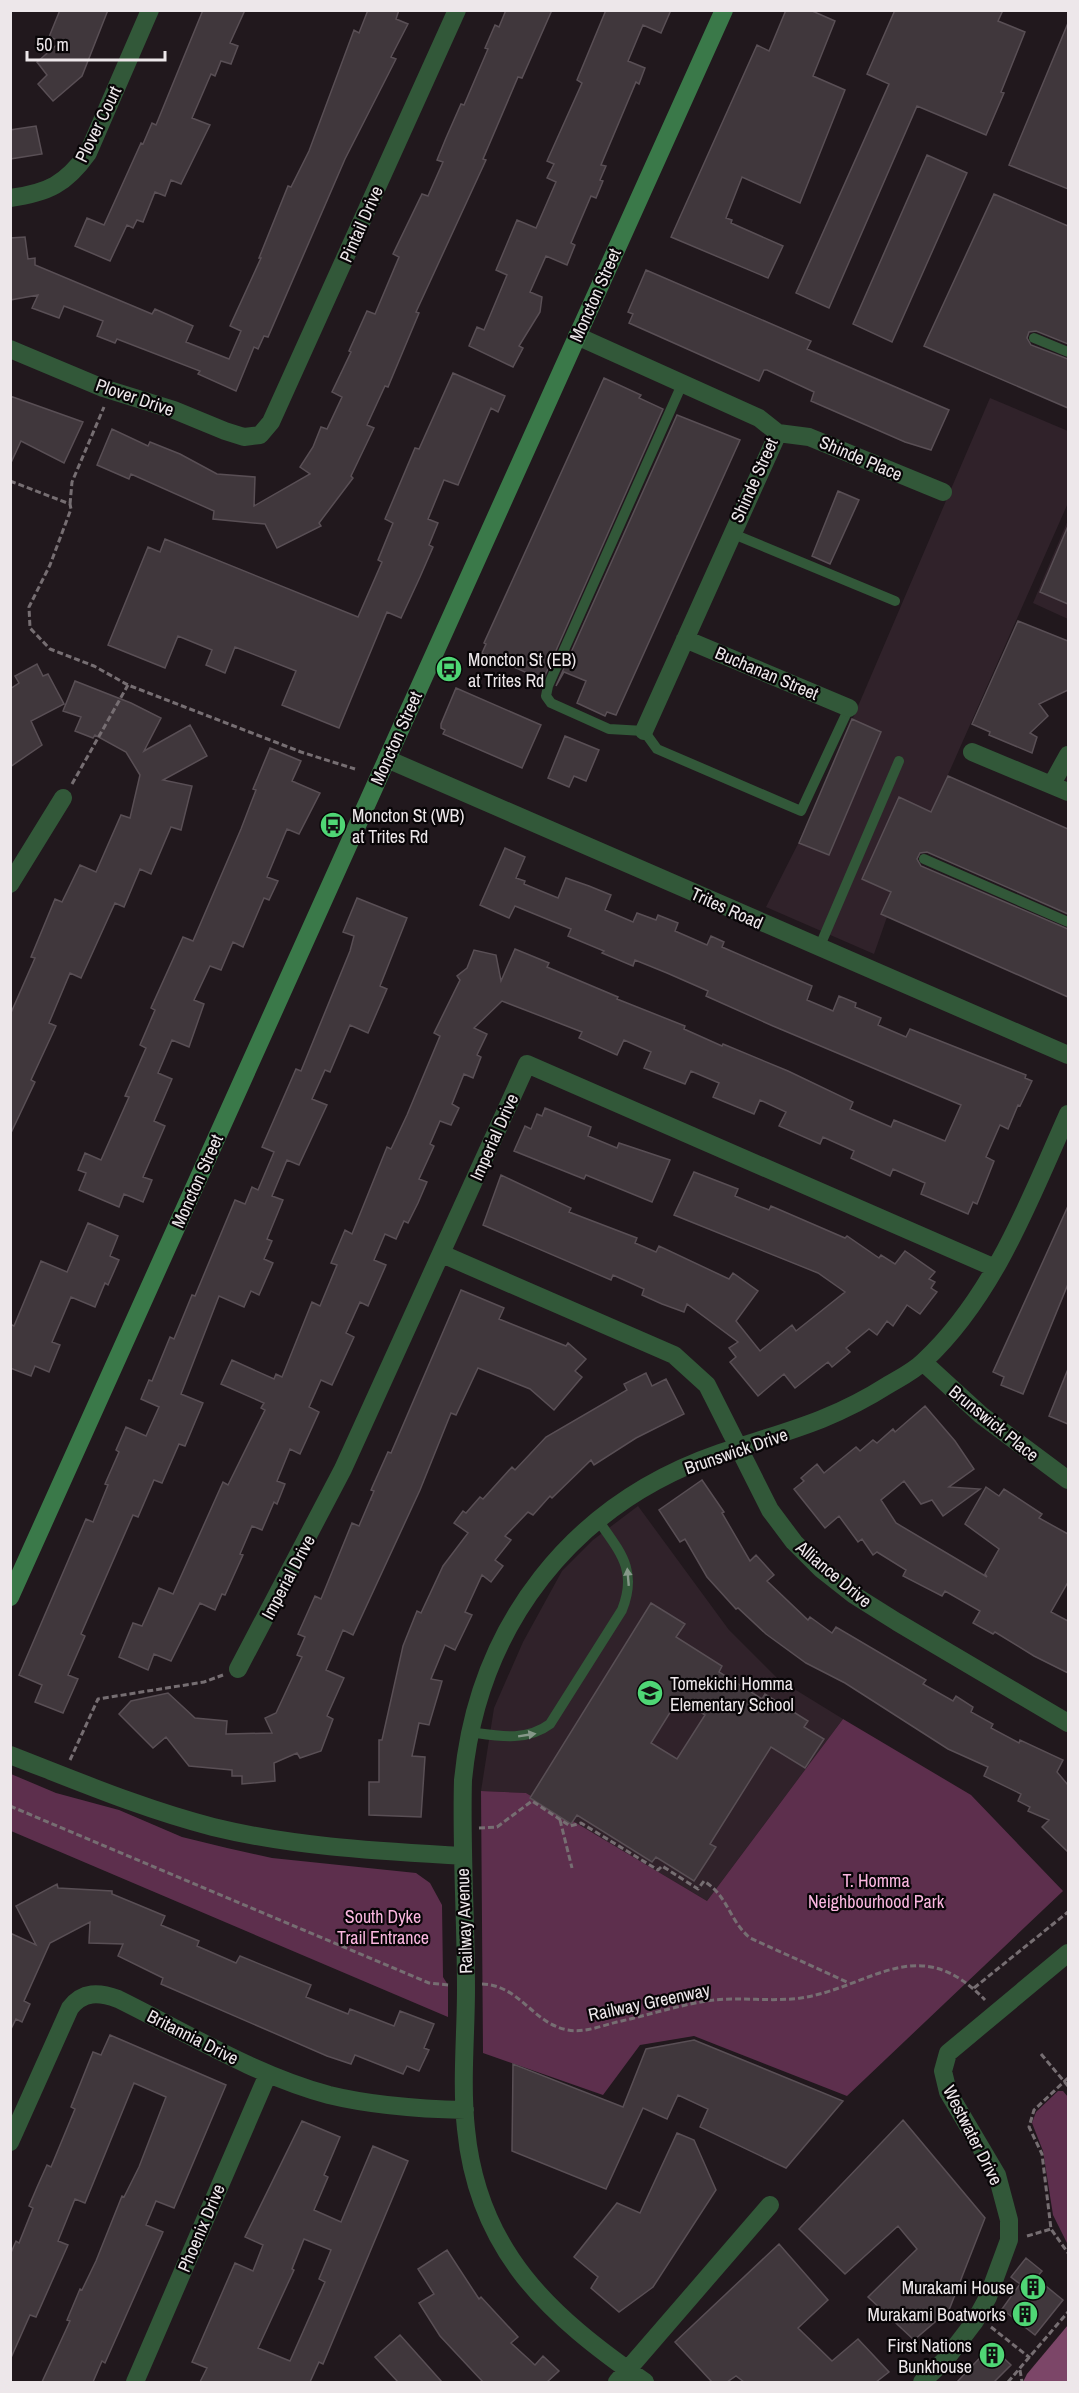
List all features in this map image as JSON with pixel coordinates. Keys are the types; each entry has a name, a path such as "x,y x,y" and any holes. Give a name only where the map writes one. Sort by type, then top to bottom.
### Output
{"street":[{"name":"Plover Court","path":"10,198 56,187 75,172 88,153 150,10"},
{"name":"Pintail Drive","path":"260,435 276,412 457,10"},
{"name":"Moncton Street","path":"10,1597 724,10"},
{"name":"Shinde Street","path":"577,336 759,418 778,433 731,533 644,731"},
{"name":"Plover Drive","path":"10,349 103,388 174,410 225,432 244,437 260,435"},
{"name":"Shinde Place","path":"778,433 809,437 943,492"},
{"name":"Buchanan Street","path":"685,639 849,708"},
{"path":"972,752 1060,788 1068,755"},
{"name":"Trites Road","path":"387,759 1068,1055"},
{"path":"11,883 63,798"},
{"name":"Imperial Drive","path":"238,1669 343,1469 527,1064 995,1268"},
{"name":"Brunswick Drive","path":"463,1856 463,1779 469,1731 483,1682 511,1621 528,1593 572,1541 598,1520 668,1475 739,1448 830,1418 873,1395 924,1362 963,1315 995,1268 1068,1114"},
{"name":"Alliance Drive","path":"442,1254 674,1355 707,1385 770,1510 794,1542 821,1569 854,1595 897,1622 1068,1723"},
{"name":"Brunswick Place","path":"924,1362 981,1414 1068,1480"},
{"name":"Railway Avenue","path":"10,1755 159,1811 262,1837 343,1848 463,1856 466,1985 465,2110 471,2164 479,2195 493,2231 506,2252 550,2307 603,2353 622,2376 645,2382"},
{"name":"Westwater Drive","path":"922,2382 946,2359 975,2320 988,2297 1009,2240 1009,2220 997,2175 948,2092 943,2072 948,2053 1068,1953"},
{"name":"Britannia Drive","path":"10,2142 70,2008 84,1996 95,1993 118,1999 268,2074 355,2100 388,2106 465,2110"},
{"name":"Phoenix Drive","path":"135,2382 268,2074"},
{"path":"622,2376 770,2205"}],"lane":[{"path":"1034,338 1068,352"},
{"path":"683,382 546,696 551,703 609,729 644,731 657,749 801,811 849,708"},
{"path":"731,533 895,601"},
{"path":"819,948 899,761"},
{"path":"924,859 1068,922"},
{"path":"469,1731 524,1737 537,1734 550,1724 622,1610 628,1596 627,1563 598,1520"}],"path":[{"path":"106,405 72,482 71,509 50,565 29,607 30,628 50,649 94,666 128,685 301,752 355,769"},
{"path":"10,481 70,504"},
{"path":"449,669 454,672"},
{"path":"63,798 128,685"},
{"path":"64,1776 98,1699 204,1682 238,1669"},
{"path":"474,1829 497,1827 532,1801 570,1826 581,1823 658,1870 662,1866 698,1889 704,1881 719,1891 737,1927 750,1938 848,1983"},
{"path":"10,1806 429,1983 448,1985"},
{"path":"559,1819 572,1868"},
{"path":"974,1988 1068,1912"},
{"name":"Railway Greenway","path":"481,1984 502,1987 553,2026 579,2031 714,2000 798,1998 820,1994 905,1964 950,1974 974,1988 997,2012"},
{"path":"1041,2054 1068,2086"},
{"path":"1068,2078 1034,2110 1029,2127 1042,2154 1052,2229 1068,2253"},
{"path":"1009,2240 1052,2229"},
{"path":"1008,2382 1068,2312"},
{"path":"975,2320 999,2331 1030,2358"},
{"path":"1020,2370 1022,2382"}],"shaded area":[{"path":"990,398 1068,431 1068,503 894,897 874,954 766,907 805,830"},
{"path":"1068,520 1068,619 1033,603"},
{"name":"Tomekichi Homma Elementary School","path":"638,1506 729,1630 778,1679 843,1719 707,1901 526,1793 481,1791 494,1708 523,1642 562,1571 593,1540"},
{"path":"1068,2325 1068,2382 1023,2382 1027,2374"}],"green space":[{"name":"T. Homma Neighbourhood Park","path":"843,1719 971,1795 1063,1891 847,2096 694,2036 640,2045 603,2095 483,2053 481,1791 526,1793 707,1901"},
{"name":"South Dyke Trail Entrance","path":"11,1774 56,1793 119,1810 182,1837 227,1848 272,1858 416,1873 430,1883 442,1905 443,1977 448,1985 448,2017 11,1831"},
{"path":"1058,2091 1063,2091 1068,2097 1068,2245 1053,2215 1043,2151 1032,2123 1036,2112"}],"building":[{"path":"60,10 108,10 82,76 53,101 38,84 47,75 37,62 61,41 49,37"},
{"path":"203,10 245,10 230,43 238,46 231,64 221,61 215,76 211,74 192,118 210,125 181,184 171,180 165,196 155,192 143,222 137,220 133,228 127,225 110,261 75,246 87,218 104,225 141,143 143,144 152,123 156,125"},
{"path":"368,10 399,10 396,19 408,24 391,57 396,59 345,159 268,337 264,336 258,349 254,347 236,391 198,374 200,371 117,339 115,343 97,336 103,321 64,306 59,318 32,308 38,295 10,300 10,238 25,237 28,259 35,258 35,265 152,314 155,309 193,326 186,342 229,359 241,331 230,326 261,258 259,258 288,186 291,187 309,151 354,30 359,33"},
{"path":"506,10 552,10 522,78 518,77 483,159 486,160 416,312 419,313 388,387 385,386 367,425 374,428 351,476 353,478 319,523 321,526 277,548 265,524 213,519 214,511 131,474 129,479 97,465 112,429 148,446 150,442 180,454 217,474 255,477 254,506 310,474 300,467 313,447 321,427 327,429 342,397 332,392 351,352 349,351 367,311 375,314 399,257 393,254 422,194 428,196 443,162 437,160 446,138 461,104 464,105 488,49 485,48 495,25 499,27"},
{"path":"606,10 671,10 661,33 643,25 628,61 645,68 639,84 636,82 601,165 606,166 600,180 603,181 596,198 591,196 571,243 575,245 567,265 546,256 530,292 542,297 540,312 519,346 523,348 513,367 469,346 477,327 484,330 507,275 496,270 517,220 536,228 556,182 547,178 554,164 547,161 582,83 577,80"},
{"path":"786,10 810,10 835,21 813,76 845,90 800,203 742,177 726,218 732,220 731,223 783,246 768,278 671,237 757,45 769,51"},
{"path":"895,10 1003,10 998,21 1025,32 1001,92 1004,93 986,135 917,106 829,308 796,293 889,84 867,74"},
{"path":"1068,23 1068,189 1009,165"},
{"path":"36,126 42,154 10,159 10,130"},
{"path":"927,155 967,173 892,342 853,324"},
{"path":"994,194 1068,226 1068,344 1036,331 1029,332 1027,338 1031,345 1068,359 1068,408 924,346"},
{"path":"646,270 811,341 807,349 949,410 931,450 905,442 811,401 814,392 767,370 764,370 759,381 629,323 633,314 628,312"},
{"path":"453,373 505,396 498,412 491,408 458,485 444,480 428,519 438,523 429,545 433,547 401,618 387,612 339,728 282,705 296,671 235,647 225,673 206,665 212,650 178,636 165,668 108,645 148,547 160,552 165,539 358,617 382,562 378,560 393,523 385,519 415,448 419,449"},
{"path":"604,378 641,395 639,398 663,409 543,680 482,653 486,644 484,643"},
{"path":"10,396 83,422 64,463 21,441 10,465"},
{"path":"677,415 740,440 616,715 607,712 605,716 577,703 586,681 564,672 556,686"},
{"path":"838,491 859,500 830,564 812,556"},
{"path":"1068,526 1068,604 1040,592"},
{"path":"1018,621 1068,641 1068,690 1039,704 1048,716 1030,733 1037,737 1032,753 989,735 990,732 972,724"},
{"path":"37,664 43,676 48,674 64,704 31,721 42,745 10,767 10,689 19,683 15,676"},
{"path":"75,681 131,703 161,718 144,751 190,725 207,756 163,780 192,786 181,830 171,827 151,874 140,869 124,907 115,903 81,978 70,973 49,1023 56,1026 31,1080 35,1082 10,1135 10,1015 35,958 31,957 55,899 62,902 80,865 96,872 121,815 130,818 140,775 126,752 95,735 93,738 75,731 81,717 63,711"},
{"path":"456,688 541,725 522,768 443,734 445,730 441,728 441,724"},
{"path":"852,719 881,732 829,855 799,843"},
{"path":"565,736 599,750 586,781 574,776 569,787 548,778"},
{"path":"270,748 301,761 292,781 320,793 299,834 287,829 267,877 278,881 269,900 264,898 243,947 233,942 221,970 210,966 194,1000 204,1004 189,1047 172,1040 158,1073 172,1079 154,1121 165,1126 143,1177 152,1180 143,1202 124,1194 119,1207 79,1190 86,1173 78,1170 85,1153 101,1160 129,1097 125,1096 146,1048 140,1045 155,1010 151,1008 183,937 193,941 241,829 256,790 253,789"},
{"path":"948,776 1068,829 1068,914 927,852 920,853 917,859 921,866 1068,929 1068,997 881,914 891,892 862,879 899,797 931,812"},
{"path":"505,848 525,857 516,878 525,881 524,884 558,898 566,878 589,886 611,895 605,910 633,922 637,913 656,920 658,915 678,923 675,931 707,945 711,936 724,942 722,947 812,986 807,1000 833,1011 839,996 856,1003 855,1007 881,1018 878,1025 906,1037 910,1029 1026,1075 1025,1078 1032,1081 1020,1106 1018,1105 1008,1129 1000,1125 986,1157 994,1161 977,1204 973,1202 968,1214 921,1194 925,1183 893,1169 890,1176 851,1158 854,1151 823,1137 820,1144 779,1126 786,1112 760,1100 754,1114 713,1097 719,1083 691,1071 685,1084 644,1068 651,1052 624,1040 617,1055 579,1038 582,1032 502,1001 474,1028 487,1034 477,1055 481,1057 473,1078 464,1074 452,1104 459,1108 451,1125 440,1121 430,1144 434,1146 419,1179 427,1182 408,1223 404,1221 396,1239 385,1234 374,1260 386,1265 368,1306 360,1302 346,1333 354,1337 332,1385 321,1380 309,1407 319,1412 300,1454 290,1449 277,1481 285,1484 277,1504 274,1502 262,1530 252,1526 240,1554 243,1555 225,1595 222,1594 215,1610 200,1603 171,1661 154,1654 148,1670 119,1657 133,1623 142,1626 159,1588 173,1594 223,1482 228,1485 265,1410 261,1408 264,1403 221,1384 232,1360 274,1379 276,1374 282,1377 312,1302 320,1306 337,1265 331,1263 345,1230 352,1234 387,1147 391,1149 407,1115 440,1036 434,1033 460,980 457,976 467,968 474,950 496,955 501,981 515,949 549,963 547,967 618,997 617,999 685,1026 684,1029 788,1071 853,1102 850,1109 891,1127 894,1120 945,1141 961,1105 706,996 708,991 667,973 635,960 633,966 602,953 604,951 568,936 571,929 515,906 509,918 480,905"},
{"path":"357,898 407,918 380,986 387,989 368,1033 350,1025 330,1072 325,1070 312,1099 327,1105 299,1165 287,1160 272,1196 283,1200 267,1239 272,1241 264,1259 273,1263 259,1295 251,1291 244,1307 219,1296 181,1394 203,1403 185,1446 179,1444 162,1483 154,1480 138,1517 133,1515 81,1634 85,1636 68,1675 78,1679 63,1713 35,1702 42,1685 19,1675 86,1519 93,1522 108,1485 105,1484 119,1452 116,1450 126,1427 146,1436 159,1407 141,1399 149,1380 152,1381 170,1337 174,1339 192,1295 195,1296 235,1200 245,1204 252,1187 258,1190 274,1152 262,1147 296,1069 301,1071 350,951 354,936 343,932"},
{"path":"545,1108 591,1127 588,1136 617,1148 619,1143 670,1160 652,1202 586,1175 584,1179 514,1151 525,1126 531,1129 537,1114 542,1116"},
{"path":"694,1172 738,1189 735,1196 769,1210 771,1206 845,1238 847,1236 879,1258 881,1255 895,1264 905,1251 935,1272 929,1279 935,1282 931,1288 937,1292 920,1314 907,1305 893,1326 887,1321 877,1335 869,1329 846,1348 850,1352 832,1367 828,1362 795,1388 784,1374 758,1396 730,1362 736,1357 729,1348 738,1342 687,1304 684,1312 662,1304 642,1295 644,1289 613,1275 611,1280 483,1225 501,1175 571,1208 569,1212 637,1238 635,1243 656,1252 659,1246 729,1279 733,1273 758,1291 736,1321 760,1351 792,1325 796,1331 845,1292 818,1273 674,1215"},
{"path":"1068,1206 1068,1284 1023,1394 1001,1385 1004,1377 993,1372"},
{"path":"88,1223 118,1236 110,1256 119,1260 108,1285 105,1283 95,1307 71,1297 52,1342 60,1345 49,1372 35,1366 31,1376 10,1368 10,1324 14,1326 41,1261 67,1272"},
{"path":"461,1290 504,1308 499,1319 566,1346 568,1343 586,1359 575,1371 582,1377 554,1410 530,1389 478,1368 456,1415 451,1413 420,1490 353,1635 343,1630 326,1670 344,1678 327,1716 333,1719 321,1751 300,1758 297,1753 274,1763 275,1781 242,1784 242,1776 232,1776 232,1770 189,1766 166,1737 153,1748 119,1714 131,1701 168,1693 195,1718 227,1721 226,1734 272,1733 265,1718 276,1713 302,1657 297,1655 305,1637 298,1634 315,1596 321,1599 352,1523 359,1526 374,1491 371,1490 388,1452 391,1453"},
{"path":"1068,1369 1068,1424 1049,1416"},
{"path":"646,1373 652,1386 666,1379 684,1414 636,1438 594,1465 591,1460 552,1498 550,1496 533,1515 528,1512 505,1536 511,1540 495,1560 503,1566 491,1582 482,1575 465,1612 472,1615 455,1650 445,1645 431,1679 442,1681 429,1725 419,1723 412,1756 425,1757 421,1817 369,1815 369,1782 379,1782 379,1740 382,1740 403,1646 417,1611 421,1613 443,1566 468,1533 454,1523 463,1511 466,1513 480,1497 483,1499 512,1467 515,1470 546,1437 627,1390 624,1384"},
{"path":"925,1406 955,1441 974,1469 949,1487 980,1489 943,1516 932,1500 921,1504 904,1481 881,1500 896,1523 987,1577 985,1574 999,1549 965,1524 986,1487 999,1496 1004,1489 1042,1514 1039,1518 1068,1534 1068,1582 1051,1612 1068,1621 1068,1673 1034,1656 995,1632 993,1634 973,1623 980,1611 945,1591 942,1596 903,1576 906,1570 877,1552 873,1555 862,1539 858,1542 839,1516 825,1528 794,1489 804,1481 801,1478 817,1464 824,1473 856,1447 860,1451 873,1440 877,1443 893,1429 895,1432"},
{"path":"702,1480 724,1512 722,1513 750,1561 756,1555 774,1575 767,1581 808,1620 810,1617 832,1633 836,1627 926,1680 923,1684 953,1701 956,1696 973,1707 971,1712 993,1724 991,1728 1019,1743 1020,1740 1063,1760 1057,1772 1068,1785 1068,1852 1042,1827 1049,1820 1028,1811 1030,1807 1018,1801 1021,1794 984,1776 988,1767 948,1749 845,1683 806,1663 766,1634 738,1608 736,1609 707,1577 685,1539 680,1542 659,1510"},
{"path":"651,1603 685,1624 676,1637 722,1666 719,1672 762,1699 765,1694 808,1721 804,1727 824,1739 805,1768 771,1747 710,1844 716,1847 694,1881 656,1857 652,1862 577,1815 571,1824 530,1798","holes":["679,1698 705,1715 677,1759 651,1743"]},
{"path":"57,1884 58,1888 112,1891 112,1894 165,1916 161,1925 199,1941 197,1946 236,1963 240,1956 311,1985 306,1997 348,2014 350,2009 394,2026 400,2011 434,2024 424,2048 429,2050 419,2071 407,2066 403,2074 355,2055 351,2064 327,2056 161,1984 163,1978 118,1956 123,1944 89,1943 90,1922 50,1943 24,2001 30,2004 22,2022 16,2019 10,2031 10,1933 36,1945 16,1906"},
{"path":"110,2035 226,2085 174,2208 156,2201 146,2225 163,2232 105,2363 102,2361 93,2382 42,2382 70,2321 67,2320 80,2289 82,2290 96,2261 122,2196 124,2197 139,2167 166,2097 134,2083 85,2203 75,2199 58,2241 68,2245 36,2317 30,2315 10,2360 10,2255 16,2241 19,2243 33,2208 29,2206 47,2165 51,2167 75,2109 71,2107 93,2052 101,2055"},
{"path":"694,2040 843,2101 786,2168 700,2127 708,2109 678,2095 667,2119 643,2108 606,2189 512,2151 513,2064 623,2107 646,2049"},
{"path":"903,2120 985,2218 949,2310 914,2340 868,2297 917,2249 898,2226 845,2274 799,2229"},
{"path":"302,2121 340,2137 324,2175 328,2177 314,2210 341,2222 373,2146 408,2161 323,2364 319,2362 310,2382 200,2382 207,2368 192,2362 235,2263 253,2271 263,2245 245,2237","holes":["304,2239 331,2250 319,2279 325,2282 290,2361 258,2348 294,2270 292,2269"]},
{"path":"677,2133 694,2140 716,2190 653,2287 619,2312 591,2288 598,2277 574,2257 617,2203 640,2213"},
{"path":"779,2244 828,2300 798,2328 832,2361 858,2339 889,2372 876,2382 744,2382 736,2376 727,2382 712,2382 675,2342"},
{"path":"447,2250 479,2299 481,2297 518,2337 511,2343 535,2365 543,2356 559,2371 547,2382 483,2382 440,2336 419,2303 434,2294 418,2269"},
{"path":"1026,2258 1042,2271 1036,2278 1063,2300 1035,2335 1002,2309 1020,2284 1011,2277"},
{"path":"400,2335 442,2382 398,2382 375,2357"},
{"name":"First Nations Bunkhouse","path":"991,2346 1011,2365 994,2382 957,2382"}],"place":[{"name":"Moncton St (EB) at Trites Rd","path":"449,669"},
{"name":"Moncton St (WB) at Trites Rd","path":"333,825"},
{"name":"Tomekichi Homma Elementary School","path":"650,1693"},
{"name":"Murakami House","path":"1033,2287"},
{"name":"Murakami Boatworks","path":"1025,2314"},
{"name":"First Nations Bunkhouse","path":"992,2355"}]}
